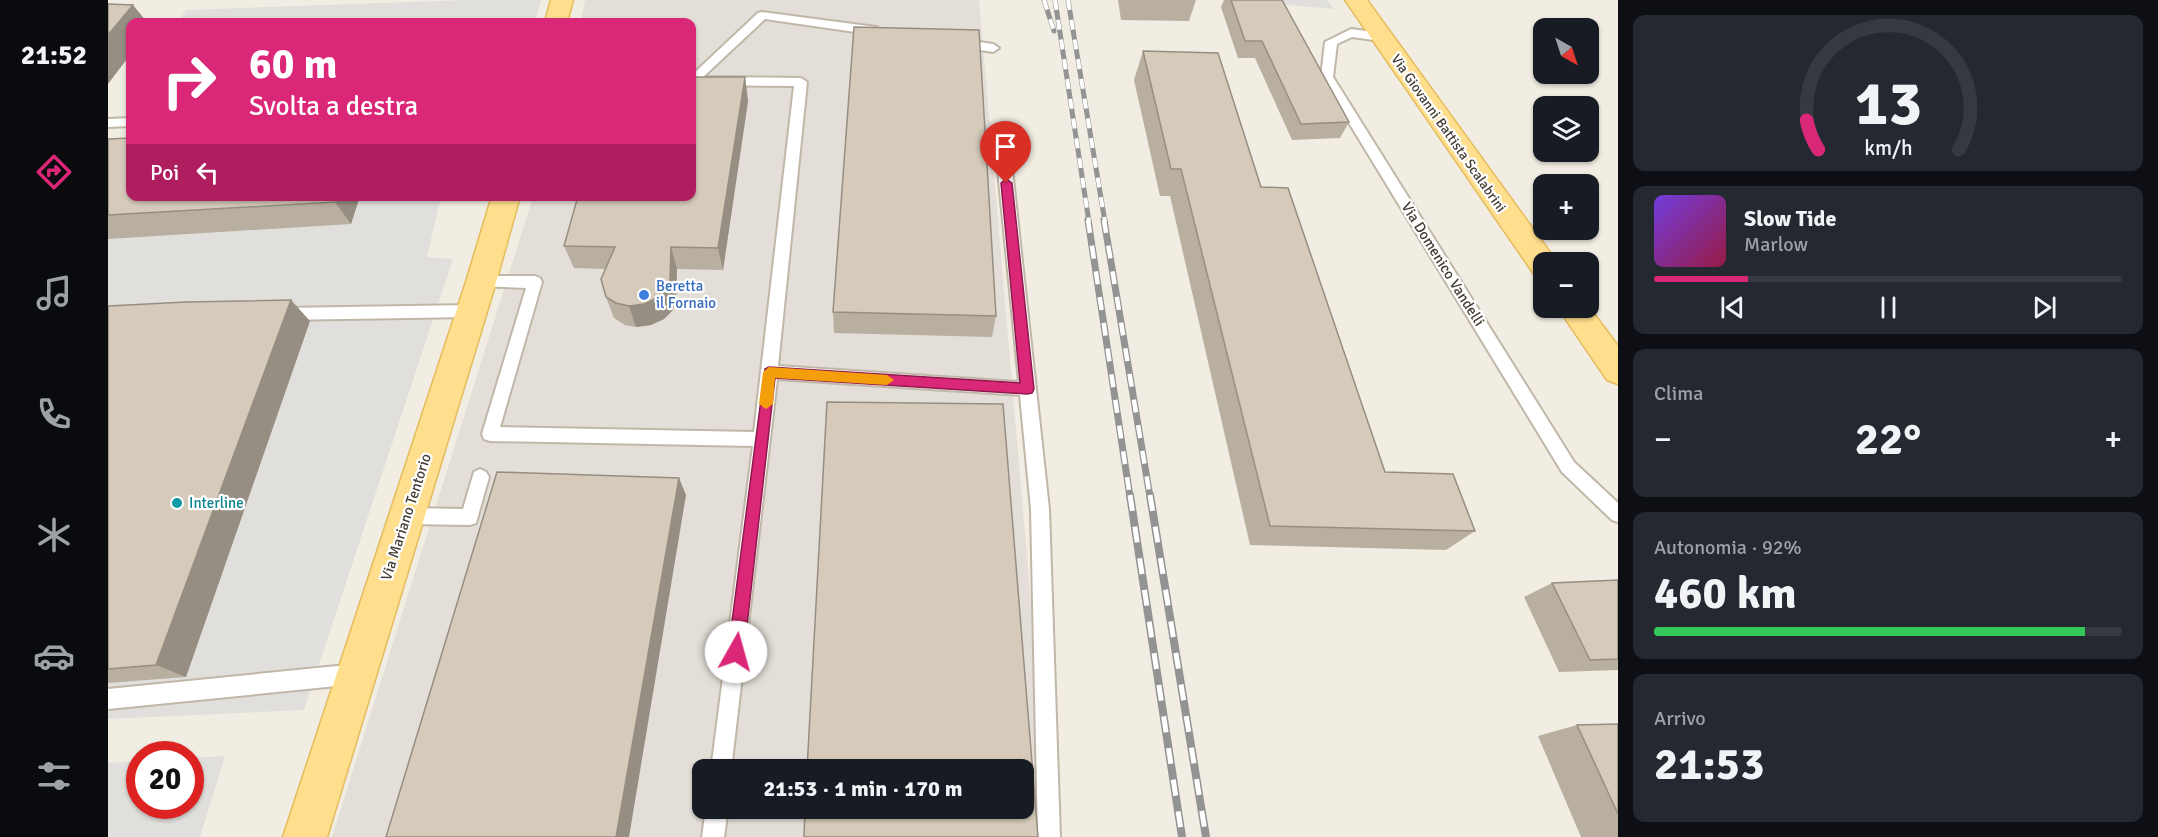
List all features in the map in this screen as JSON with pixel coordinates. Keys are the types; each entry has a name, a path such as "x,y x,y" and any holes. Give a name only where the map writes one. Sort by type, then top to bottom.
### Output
{"main road":[{"path":"557,18 562,0"},
{"name":"Via Giovanni Battista Scalabrini","path":"1356,0 1534,252"},
{"name":"Via Mariano Tentorio","path":"305,837 477,296 505,201"},
{"path":"1580,318 1618,371"}],"lane":[{"path":"696,77 762,15 889,33"},
{"name":"Via Domenico Vandelli","path":"1381,37 1351,33 1332,42 1327,77 1568,467 1618,514"},
{"path":"946,41 993,48"},
{"path":"696,81 801,82 762,439 722,759"},
{"path":"108,123 126,122"},
{"path":"1004,160 1040,509 1049,837"},
{"path":"263,314 477,296 535,282 490,434 762,439"},
{"path":"769,372 1027,389"},
{"path":"407,516 470,517 480,477"},
{"path":"108,699 357,674"},
{"path":"713,837 715,819"}],"shaded area":[{"path":"466,0 541,0 536,18 181,18 186,10"},
{"path":"585,0 979,0 1051,837 332,837 532,201 696,201 696,18 582,18"},
{"path":"1272,0 1327,0 1334,9 1275,4"},
{"path":"108,145 126,187 126,201 440,201 427,257 453,259 304,710 108,719"},
{"path":"225,756 200,837 108,837 108,763 126,762 126,819 204,819 204,757"}],"building":[{"path":"1231,0 1282,0 1349,122 1301,124 1262,41 1245,41"},
{"path":"108,4 133,5 108,35"},
{"path":"854,27 979,30 996,316 833,312"},
{"path":"1143,51 1218,53 1261,187 1288,188 1385,472 1453,474 1475,531 1270,526 1181,169 1171,169"},
{"path":"696,77 745,77 718,248 671,247 670,280 666,289 657,298 644,304 629,306 616,303 606,297 601,279 615,247 564,246 577,201 696,201"},
{"path":"126,138 126,201 335,201 108,215 108,139"},
{"name":"Interline","path":"291,300 156,665 108,669 108,306"},
{"path":"827,402 1003,404 1032,759 808,759"},
{"path":"497,472 679,478 616,837 386,837"},
{"path":"1618,580 1618,659 1590,660 1552,583"},
{"path":"1618,724 1618,814 1577,725"},
{"path":"1034,788 1038,837 804,837 805,819 1034,819"}],"railway":[{"path":"1044,0 1054,31"},
{"path":"1055,0 1089,222"},
{"path":"1068,0 1105,222"},
{"path":"1088,220 1130,497"},
{"path":"1104,220 1150,497"},
{"path":"1130,495 1182,837"},
{"path":"1150,495 1206,837"}],"slow traffic":[{"path":"766,404 769,372 887,380"}],"place":[{"name":"Beretta il Fornaio","path":"644,295"},
{"name":"Interline","path":"177,503"}],"route":[{"path":"736,652 769,372 1027,389 1006,183"}]}
